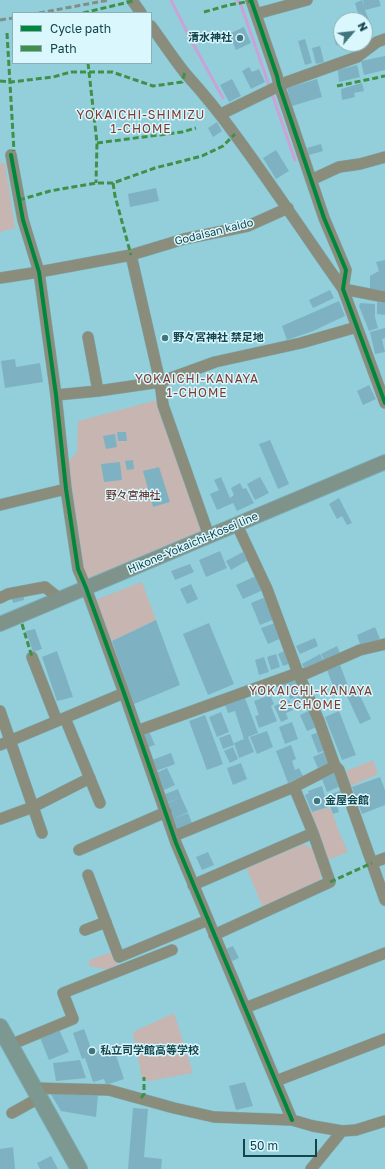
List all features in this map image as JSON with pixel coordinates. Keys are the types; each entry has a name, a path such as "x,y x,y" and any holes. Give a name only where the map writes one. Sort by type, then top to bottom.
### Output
{"highway":[{"path":"0,1027 79,1169"}],"main road":[{"name":"Hikone-Yokaichi-Kosei line","path":"0,624 385,462"}],"street":[{"path":"132,0 141,12"},
{"path":"251,0 310,180 346,270 343,289"},
{"path":"256,14 308,0"},
{"path":"152,27 185,72 220,114 288,208 313,248 343,289 385,403"},
{"path":"220,114 279,85 357,57 378,42 385,39"},
{"path":"11,155 23,220 39,272 56,395 66,489 78,570 86,588 124,693 136,731 193,885 292,1120"},
{"path":"310,180 339,167 360,164 385,157"},
{"name":"Godaisan kaido","path":"0,278 131,255 184,239 248,226 288,208"},
{"path":"131,255 160,382 163,405 209,536"},
{"path":"343,289 385,297"},
{"path":"56,395 98,391 160,382 215,362 302,343 357,327"},
{"path":"88,337 98,391"},
{"path":"0,505 66,489"},
{"path":"237,525 267,589 298,673 319,721 335,766 339,770 385,900"},
{"path":"0,598 8,594 45,587 60,599"},
{"path":"136,731 298,673 305,674 360,650 385,644"},
{"path":"32,657 90,778 100,803"},
{"path":"5,744 124,693"},
{"path":"0,711 5,744 33,807 42,833"},
{"path":"174,836 294,787 335,766"},
{"path":"0,819 33,807 90,778"},
{"path":"214,935 330,882 313,833 294,787"},
{"path":"79,850 166,812"},
{"path":"193,885 313,833"},
{"path":"372,863 385,858"},
{"path":"88,874 119,957 208,920"},
{"path":"85,930 106,922"},
{"path":"10,1045 73,1019 63,993 172,950"},
{"path":"245,1008 385,953"},
{"path":"276,1082 385,1039"},
{"path":"12,1113 36,1093 109,1090 174,1108 214,1117 292,1120 313,1126 342,1131 356,1130 385,1122"},
{"path":"311,1169 342,1131"}],"green space":[{"path":"0,163 5,163 15,228 0,232"},
{"name":"野々宮神社","path":"161,399 207,530 136,558 86,583 68,462 77,452 78,421"},
{"path":"142,582 156,620 112,641 95,600"},
{"path":"373,760 378,774 351,786 346,771"},
{"path":"328,807 333,814 348,852 325,861 309,813"},
{"path":"304,844 313,849 322,874 319,882 263,908 246,867"},
{"path":"112,952 119,969 113,971 89,966 89,960"},
{"path":"174,1013 193,1073 149,1081 142,1079 133,1032"}],"building":[{"path":"362,0 364,6 363,0 379,0 381,6 365,10 366,12 358,12 355,3"},
{"name":"清水神社","path":"244,27 251,43 236,50 229,34"},
{"path":"305,39 312,63 305,65 298,41"},
{"path":"320,46 324,62 316,64 312,48"},
{"path":"385,56 385,70 364,75 361,61"},
{"path":"357,65 360,77 339,82 338,70"},
{"path":"249,67 252,72 259,69 265,82 251,89 242,71"},
{"path":"232,79 241,96 229,102 220,85"},
{"path":"317,79 322,97 292,106 287,88"},
{"path":"362,83 364,91 354,93 355,97 342,100 341,89"},
{"path":"217,122 222,131 213,137 208,128"},
{"path":"321,144 323,151 309,155 307,148"},
{"path":"276,150 289,171 276,179 263,158"},
{"path":"156,188 159,201 130,207 128,194"},
{"path":"385,260 385,291 370,290 370,276 379,271 376,262"},
{"path":"330,290 334,298 313,308 309,300"},
{"path":"339,301 345,316 313,331 287,340 282,326"},
{"path":"377,302 385,303 385,315 377,314"},
{"path":"360,303 375,304 375,317 378,328 369,331 359,306"},
{"path":"385,328 385,338 382,339 385,352 375,354 370,332"},
{"path":"15,359 16,367 40,363 43,382 5,388 1,361"},
{"path":"369,385 376,399 363,405 357,391"},
{"path":"117,432 126,432 127,441 118,441"},
{"path":"115,434 117,447 106,449 103,436"},
{"path":"270,440 289,484 278,489 259,444"},
{"path":"133,460 134,469 127,470 125,461"},
{"name":"野々宮神社","path":"120,462 122,480 104,482 101,464"},
{"path":"159,467 170,502 153,507 143,471"},
{"path":"221,477 230,498 234,495 231,488 240,483 243,489 246,488 254,503 237,511 233,503 217,510 210,494 219,490 214,480"},
{"path":"260,477 269,493 255,500 247,484"},
{"path":"339,498 352,523 347,525 342,516 337,519 329,504"},
{"path":"220,551 227,568 206,577 199,560"},
{"path":"243,552 248,560 231,570 226,561"},
{"path":"190,564 194,572 175,580 171,571"},
{"path":"256,576 263,590 243,599 236,585"},
{"path":"191,584 198,599 187,604 180,589"},
{"path":"23,591 24,600 13,603 11,594"},
{"path":"268,596 277,618 260,625 251,603"},
{"path":"156,620 180,685 134,704 112,641"},
{"path":"278,622 284,637 268,644 261,628"},
{"path":"209,623 234,684 208,695 183,634"},
{"path":"375,627 380,639 361,647 357,635"},
{"path":"35,629 42,649 33,652 26,631"},
{"path":"315,638 318,646 300,654 296,646"},
{"path":"337,646 341,656 326,663 321,654"},
{"path":"286,650 291,663 283,666 278,654"},
{"path":"57,651 73,697 57,701 42,657"},
{"path":"276,654 280,667 271,670 267,657"},
{"path":"320,654 325,663 306,672 302,664"},
{"path":"264,657 269,672 259,675 255,660"},
{"path":"340,665 348,686 335,691 327,670"},
{"path":"298,677 305,693 290,699 283,683"},
{"path":"356,687 371,719 360,724 345,692"},
{"path":"304,694 307,701 296,705 293,699"},
{"path":"270,695 274,704 271,706 277,721 259,728 255,716 259,715 254,701"},
{"path":"245,698 258,733 248,737 254,752 239,758 234,743 244,739 235,711 228,713 225,705"},
{"path":"289,700 293,710 286,713 288,719 281,722 274,706"},
{"path":"311,710 319,726 307,731 300,715"},
{"path":"339,711 356,755 342,760 325,717"},
{"path":"221,712 229,732 217,737 209,717"},
{"path":"205,715 223,764 207,770 189,721"},
{"path":"292,722 298,739 285,744 279,727"},
{"path":"148,729 155,745 146,748 139,733"},
{"path":"267,731 273,747 257,754 250,737"},
{"path":"321,731 328,749 318,753 311,735"},
{"path":"230,734 234,745 223,749 219,738"},
{"path":"291,745 296,759 292,761 295,770 299,768 303,776 288,783 276,751"},
{"path":"233,747 238,759 230,763 224,751"},
{"path":"326,751 331,762 318,768 313,757"},
{"path":"171,753 175,764 156,771 152,760"},
{"path":"241,763 247,779 233,785 227,768"},
{"path":"167,768 175,785 162,791 154,774"},
{"path":"337,772 343,785 327,792 322,779"},
{"path":"380,777 385,790 385,805 362,814 352,787"},
{"name":"金屋会館","path":"322,786 328,807 312,812 305,795 309,793 308,791"},
{"path":"178,789 181,797 167,803 163,795"},
{"path":"342,790 346,802 337,805 339,812 333,814 326,796"},
{"path":"181,797 188,812 173,819 166,804"},
{"path":"188,813 192,823 178,829 173,819"},
{"path":"208,852 214,865 202,870 196,857"},
{"path":"233,946 239,958 230,962 224,950"},
{"path":"58,1027 69,1052 49,1060 39,1035"},
{"path":"84,1029 92,1051 95,1050 96,1052 113,1046 124,1079 106,1085 104,1079 93,1082 85,1058 82,1059 73,1033"},
{"path":"80,1060 86,1078 56,1081 53,1063"},
{"path":"245,1082 253,1106 236,1110 229,1086"},
{"path":"50,1093 98,1095 96,1117 61,1111"},
{"path":"133,1108 148,1109 144,1157 162,1159 161,1169 128,1169"},
{"path":"13,1147 15,1169 0,1169 0,1149"},
{"path":"51,1156 58,1169 40,1169 37,1163"}],"waterway":[{"path":"171,0 223,98"},
{"path":"237,0 241,5 295,160"}],"railway":[{"path":"44,12 109,0"},
{"path":"0,20 12,18"}],"marked path":[{"path":"87,12 133,1"},
{"path":"204,12 251,1"},
{"path":"7,33 14,151"},
{"path":"88,64 97,143 96,183"},
{"path":"0,81 11,82 53,77 71,72 112,72 153,86 182,82 185,72"},
{"path":"337,86 385,76"},
{"path":"97,143 182,132 196,128"},
{"path":"19,200 50,191 96,183 113,183 155,168 202,156 223,146 235,134"},
{"path":"113,183 115,196 131,255"},
{"path":"22,624 32,657"},
{"path":"330,882 372,863"},
{"path":"141,1098 144,1094 144,1077"}],"cycle path":[{"path":"251,0 324,218 346,270 343,289 385,403"},
{"path":"11,155 23,220 39,272 56,395 66,489 78,569 124,693 176,843 292,1120"}],"place":[{"name":"清水神社","path":"240,38"},
{"name":"野々宮神社 禁足地","path":"165,338"},
{"name":"金屋会館","path":"317,801"},
{"name":"私立司学館高等学校","path":"92,1051"}],"district":[{"name":"YOKAICHI-SHIMIZU 1-CHOME","path":"141,122"},
{"name":"YOKAICHI-KANAYA 1-CHOME","path":"197,386"},
{"name":"YOKAICHI-KANAYA 2-CHOME","path":"311,698"}]}
